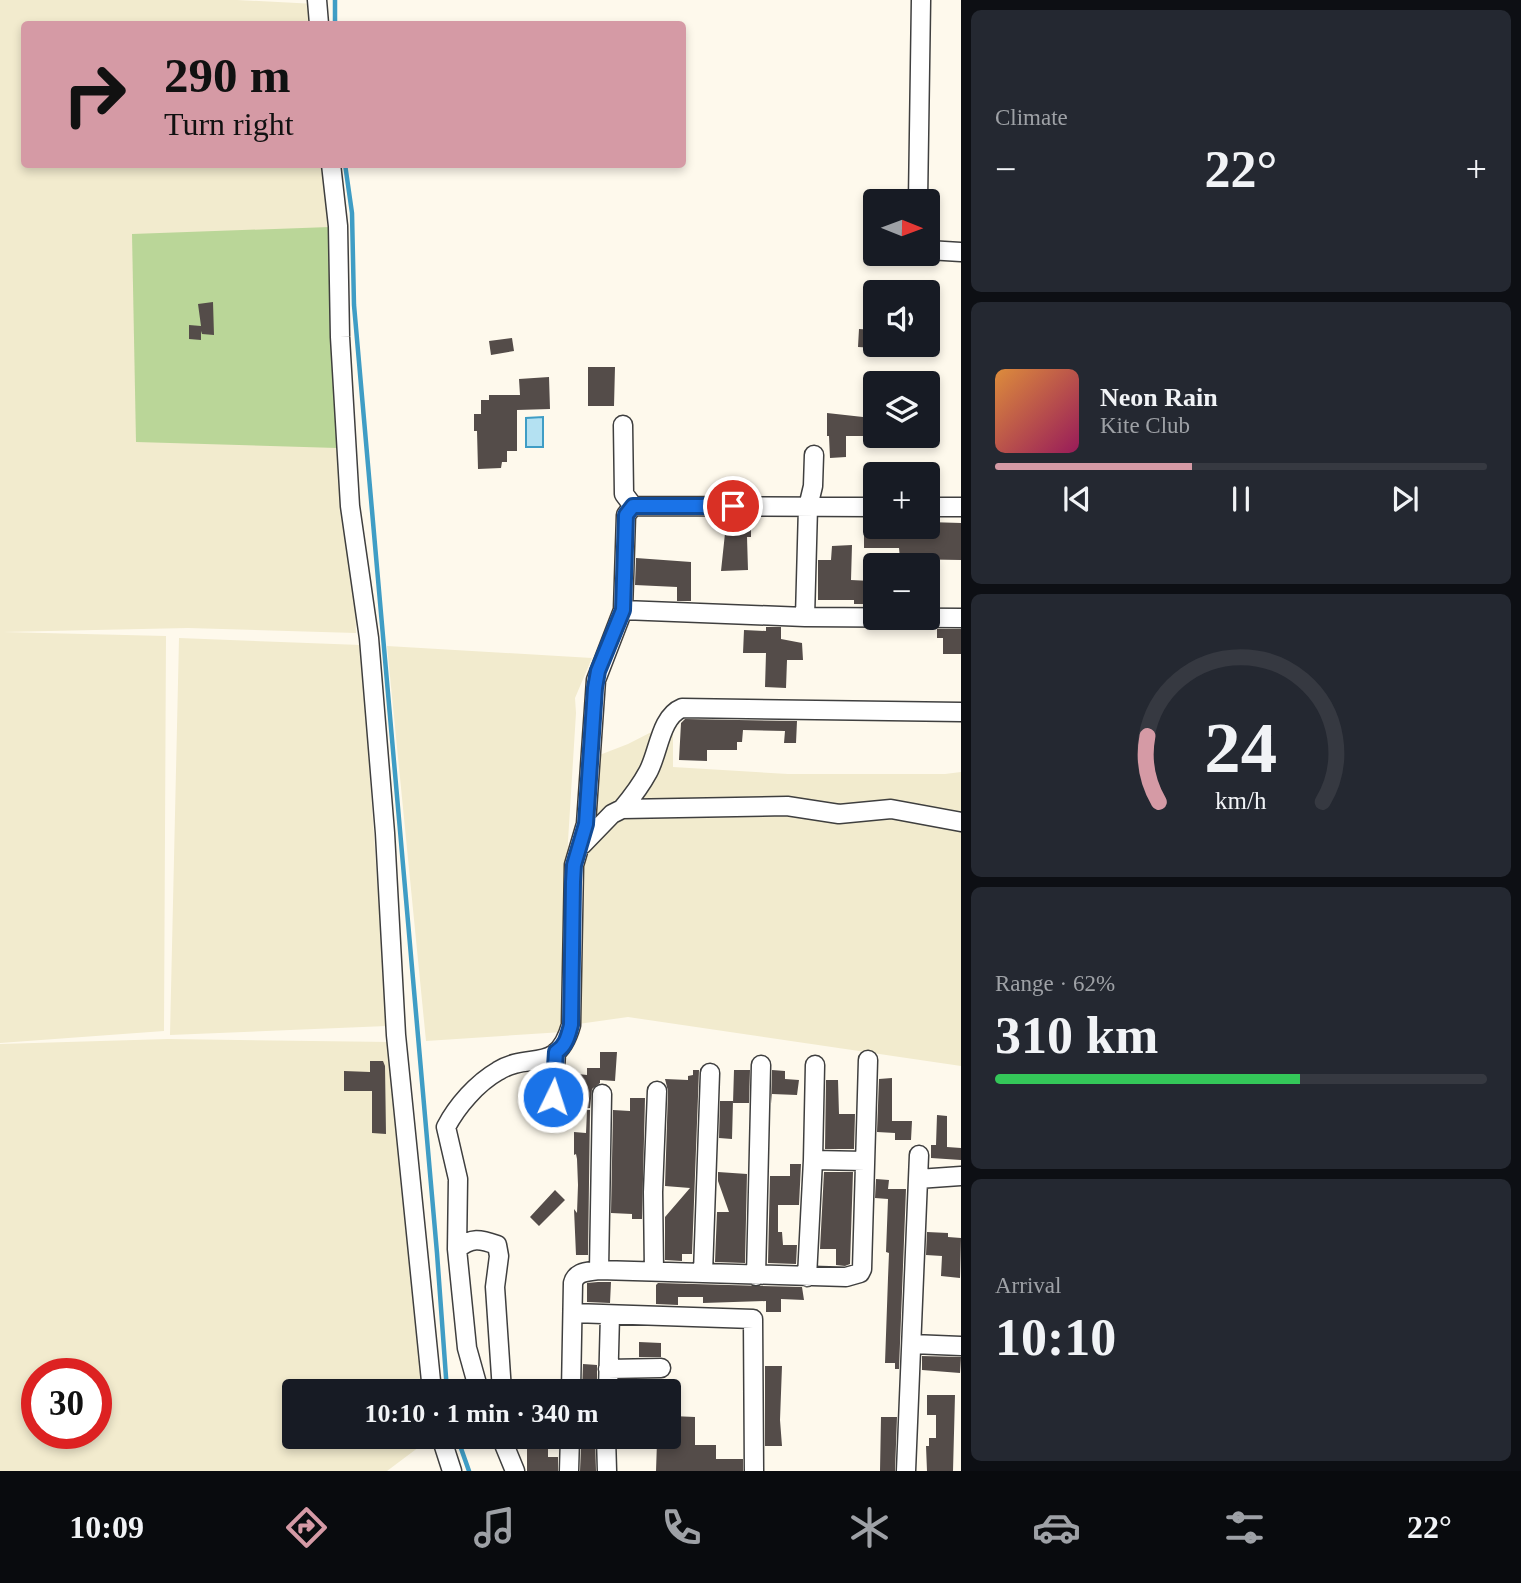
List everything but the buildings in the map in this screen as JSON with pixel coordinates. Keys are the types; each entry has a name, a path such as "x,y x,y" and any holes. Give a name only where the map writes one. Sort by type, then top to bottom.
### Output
{"street":[{"path":"310,0 317,0 319,21"},
{"path":"918,189 921,0"},
{"path":"331,168 338,226 340,337 350,506 369,638 396,1034 431,1379"},
{"path":"940,251 961,253"},
{"path":"623,425 624,494 633,506"},
{"path":"805,617 808,507 813,486 814,455"},
{"path":"633,506 863,507"},
{"path":"476,1379 467,1348 457,1249 458,1179 446,1127 451,1117 481,1083 512,1064 549,1058 561,1049 567,1039 571,1025 574,865 586,824 596,680 623,610 625,520 633,506"},
{"path":"940,507 961,507"},
{"path":"623,610 805,617 961,618"},
{"path":"581,846 612,814 622,809 639,787 649,770 669,719 675,711 682,708 961,712"},
{"path":"622,809 787,807 839,814 891,809 961,822"},
{"path":"552,1119 556,1052"},
{"path":"571,1379 575,1277 580,1273 599,1270 852,1277 860,1273 868,1060"},
{"path":"756,1276 761,1065"},
{"path":"807,1277 815,1065"},
{"path":"703,1273 710,1073"},
{"path":"654,1271 653,1192 657,1091"},
{"path":"599,1270 602,1094"},
{"path":"906,1471 919,1155"},
{"path":"813,1160 865,1161"},
{"path":"918,1179 961,1177"},
{"path":"457,1249 467,1241 474,1240 497,1245 499,1256 495,1287 501,1379"},
{"path":"573,1314 753,1319 754,1471"},
{"path":"608,1379 610,1315"},
{"path":"912,1344 961,1346"},
{"path":"608,1368 661,1368"},
{"path":"445,1449 452,1471"},
{"path":"506,1449 515,1471"},
{"path":"569,1471 570,1449"},
{"path":"606,1449 607,1471"}],"shaded area":[{"path":"0,0 237,0 316,4 319,21 21,21 21,168 338,168 347,228 356,633 188,628 3,632 166,636 164,1031 0,1043"},
{"path":"179,638 361,645 387,1026 170,1035"},
{"path":"387,646 592,658 575,698 563,1032 426,1041"},
{"path":"673,721 673,767 788,774 961,772 961,1066 628,1017 571,1025 573,948 582,913 584,761 628,744"},
{"path":"168,1039 390,1042 421,1379 282,1379 282,1449 416,1449 387,1471 0,1471 0,1044"}],"green space":[{"path":"330,227 337,448 136,442 132,234"}],"water":[{"path":"543,417 543,447 526,447 526,418"}],"waterway":[{"path":"335,0 335,21"},
{"path":"346,168 352,213 354,305 446,1379"},
{"path":"461,1449 469,1471"}],"route":[{"path":"553,1097 556,1052 567,1039 571,1025 574,865 586,824 595,688 598,671 623,610 626,515 633,506 733,506"}]}
